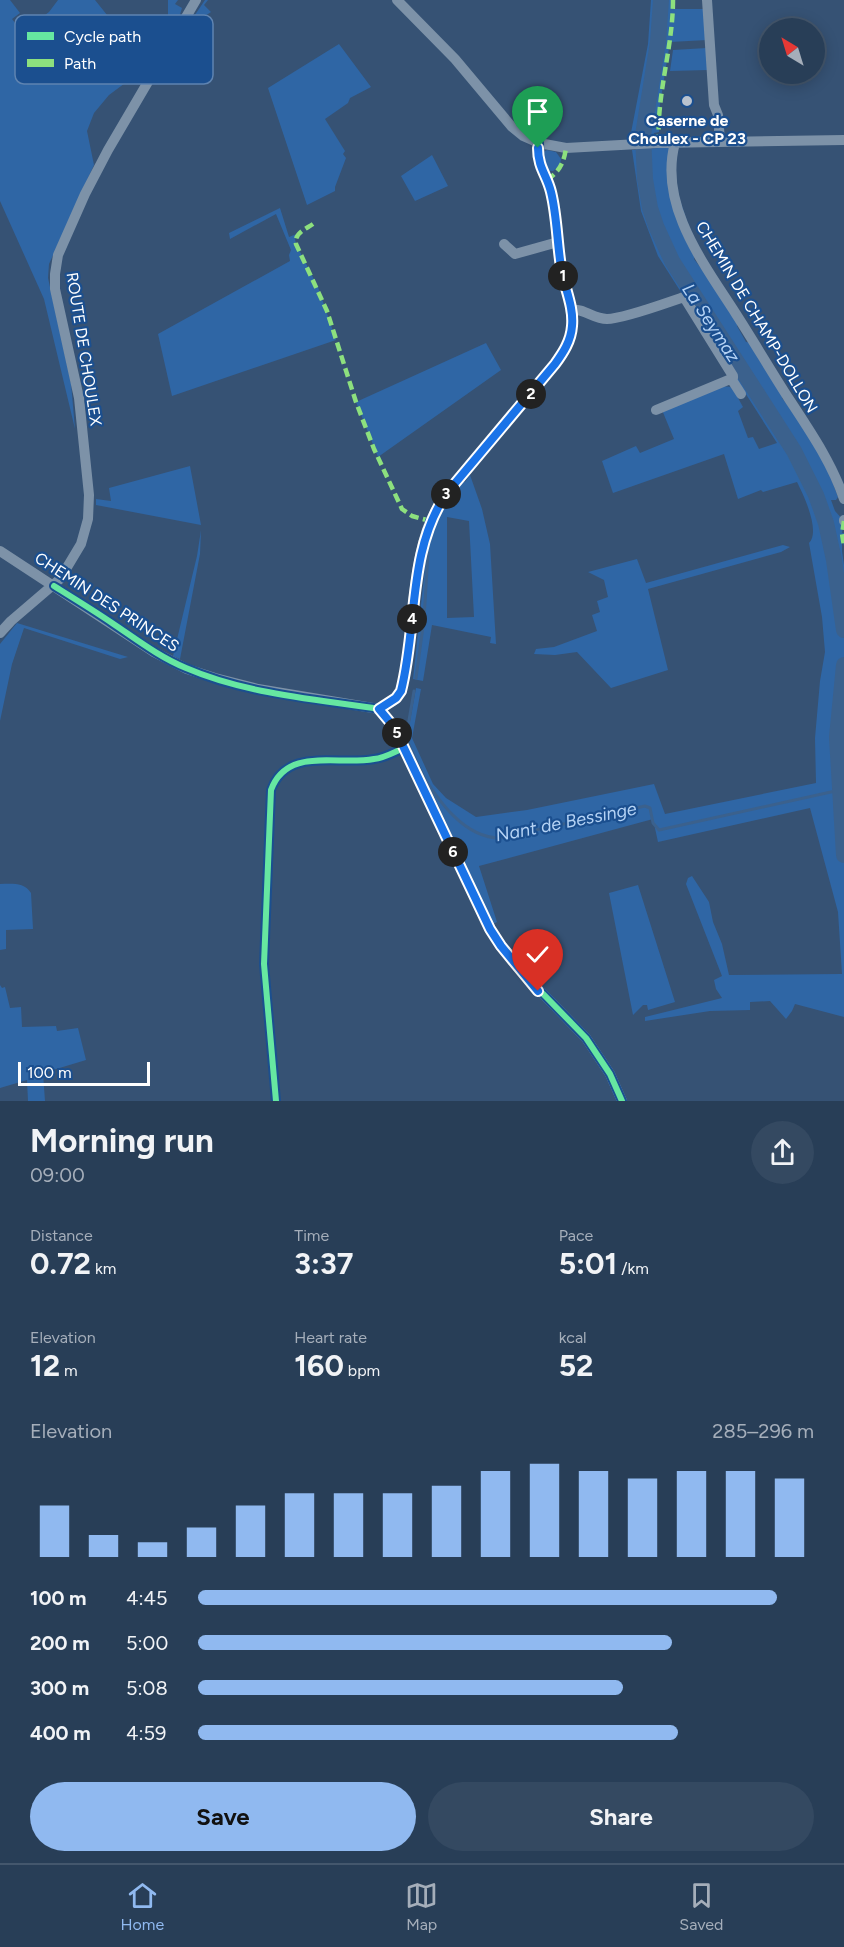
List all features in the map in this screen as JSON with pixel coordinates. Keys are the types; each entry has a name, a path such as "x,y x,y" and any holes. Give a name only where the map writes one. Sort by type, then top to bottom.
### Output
{"street":[{"name":"ROUTE DE CHOULEX","path":"187,15 196,0"},
{"path":"397,0 455,59 512,127 522,136 538,143 566,148 675,142 844,140"},
{"path":"707,0 714,105 720,141"},
{"name":"ROUTE DE CHOULEX","path":"0,633 19,614 54,586 70,565 81,544 88,519 89,495 77,387 55,289 57,261 81,203 108,150 147,84"},
{"name":"CHEMIN DE CHAMP-DOLLON","path":"675,142 672,153 672,183 690,239 819,446 844,499"},
{"path":"538,143 540,167 552,194 561,269 571,310 570,338 564,352 446,494 436,510 425,536 420,560 401,691 396,698 379,709 394,727 490,929 521,972 586,1038 610,1074 622,1101"},
{"path":"504,244 515,254 558,242"},
{"path":"571,310 579,309 596,317 610,319 684,297 733,376 732,380 741,394"},
{"path":"656,410 732,380"},
{"name":"CHEMIN DES PRINCES","path":"0,551 154,652 187,669 258,689 379,709"}],"shaded area":[{"path":"0,0 10,0 20,13 12,19 15,23 15,84 124,84 109,95 94,113 87,131 94,165 49,264 48,278 71,383 75,429 44,299 0,201"},
{"path":"58,0 95,0 107,15 45,15"},
{"path":"168,0 178,0 175,4 182,8 180,15 168,15"},
{"path":"205,0 208,0 204,5 211,12 206,15 195,15"},
{"path":"651,0 673,0 673,9 705,9 707,40 670,42 660,104 659,132 654,133 654,137 630,138 648,44"},
{"path":"339,44 371,87 350,98 348,103 325,119 345,151 343,154 346,158 335,191 307,205 268,88"},
{"path":"707,48 708,70 670,71 673,50"},
{"path":"675,143 671,173 697,251 694,259 738,317 737,326 746,342 754,343 784,391 782,398 819,446 838,497 836,500 831,500 835,511 844,521 842,551 844,565 844,1017 795,1004 786,1019 770,1001 750,1002 750,1010 710,1011 645,1021 645,1017 722,998 716,989 714,980 722,976 686,884 688,878 692,876 709,902 729,975 842,974 838,912 810,808 658,842 653,819 479,866 497,922 493,924 407,738 416,688 421,689 412,738 433,784 446,798 476,817 527,810 654,784 665,814 816,783 815,738 825,652 822,617 809,543 813,530 812,522 807,503 797,482 763,492 761,490 738,499 724,454 613,493 602,461 636,446 640,453 674,439 662,410 721,386 732,387 743,407 738,411 748,438 753,437 759,449 777,443 658,256 641,211 632,150 659,148"},
{"path":"547,150 556,152 561,159 560,165 553,171 545,170 543,152"},
{"path":"432,155 448,186 415,201 401,176"},
{"path":"280,208 289,237 299,233 295,239 296,244 318,287 336,340 172,396 158,334 290,261 291,250 276,214 230,239 229,233"},
{"path":"486,343 501,370 378,457 356,402"},
{"path":"190,466 201,525 96,505 96,499 111,501 109,488"},
{"path":"470,475 482,509 490,544 496,644 490,643 491,637 432,625 423,681 413,679 427,549 441,512 463,481 465,482","holes":["447,517 469,521 474,617 447,618"]},
{"path":"201,530 200,554 180,659 173,656"},
{"path":"783,545 790,547 781,552 648,589 668,670 611,688 577,652 555,655 534,654 536,649 554,647 597,631 592,615 600,612 597,601 608,597 604,580 588,572 637,559 646,583"},
{"path":"17,623 128,657 120,659 24,628 12,664 0,721 0,644"},
{"path":"0,884 21,885 31,893 33,929 6,930 6,949 0,950"},
{"path":"638,885 675,1002 648,1010 647,1005 643,1005 633,1015 609,893"},
{"path":"0,985 2,988 5,987 10,1008 21,1007 22,1027 56,1026 57,1031 78,1028 86,1060 43,1073 45,1101 28,1101 27,1080 0,1088"}],"waterway":[{"name":"La Seymaz","path":"661,0 658,42 643,135 645,179 650,208 672,261 794,451 816,495 826,523 834,560 844,630"},
{"name":"Nant de Bessinge","path":"416,678 424,619 428,553"},
{"name":"La Seymaz","path":"844,665 837,737 844,855"},
{"name":"Nant de Bessinge","path":"414,691 406,738 417,764"},
{"name":"Nant de Bessinge","path":"421,773 435,795 453,816 475,832 500,838 645,806 650,808 653,823 659,830 840,790"}],"marked path":[{"path":"659,143 660,107 673,0"},
{"path":"547,180 561,166 566,148"},
{"path":"313,224 299,234 296,244 327,311 356,402 374,449 402,509 412,516 430,521"},
{"path":"844,521 842,534 844,546"}],"cycle path":[{"path":"54,586 157,653 176,664 209,677 257,690 379,709 395,698 404,681 420,560 430,521 446,494 555,364 570,338 572,326 570,301 561,269 552,194 540,167 539,143"},
{"path":"392,723 490,929 515,965 586,1038 610,1074 622,1101"},
{"path":"276,1101 264,964 271,790 279,776 289,768 301,763 374,759 404,748"}],"place":[{"name":"Caserne de Choulex - CP 23","path":"687,101"}],"route":[{"path":"538,148 540,167 552,194 561,269 570,301 572,326 570,338 555,364 446,494 430,521 420,560 404,681 396,698 379,709 394,727 490,929 515,965 538,991"}]}
